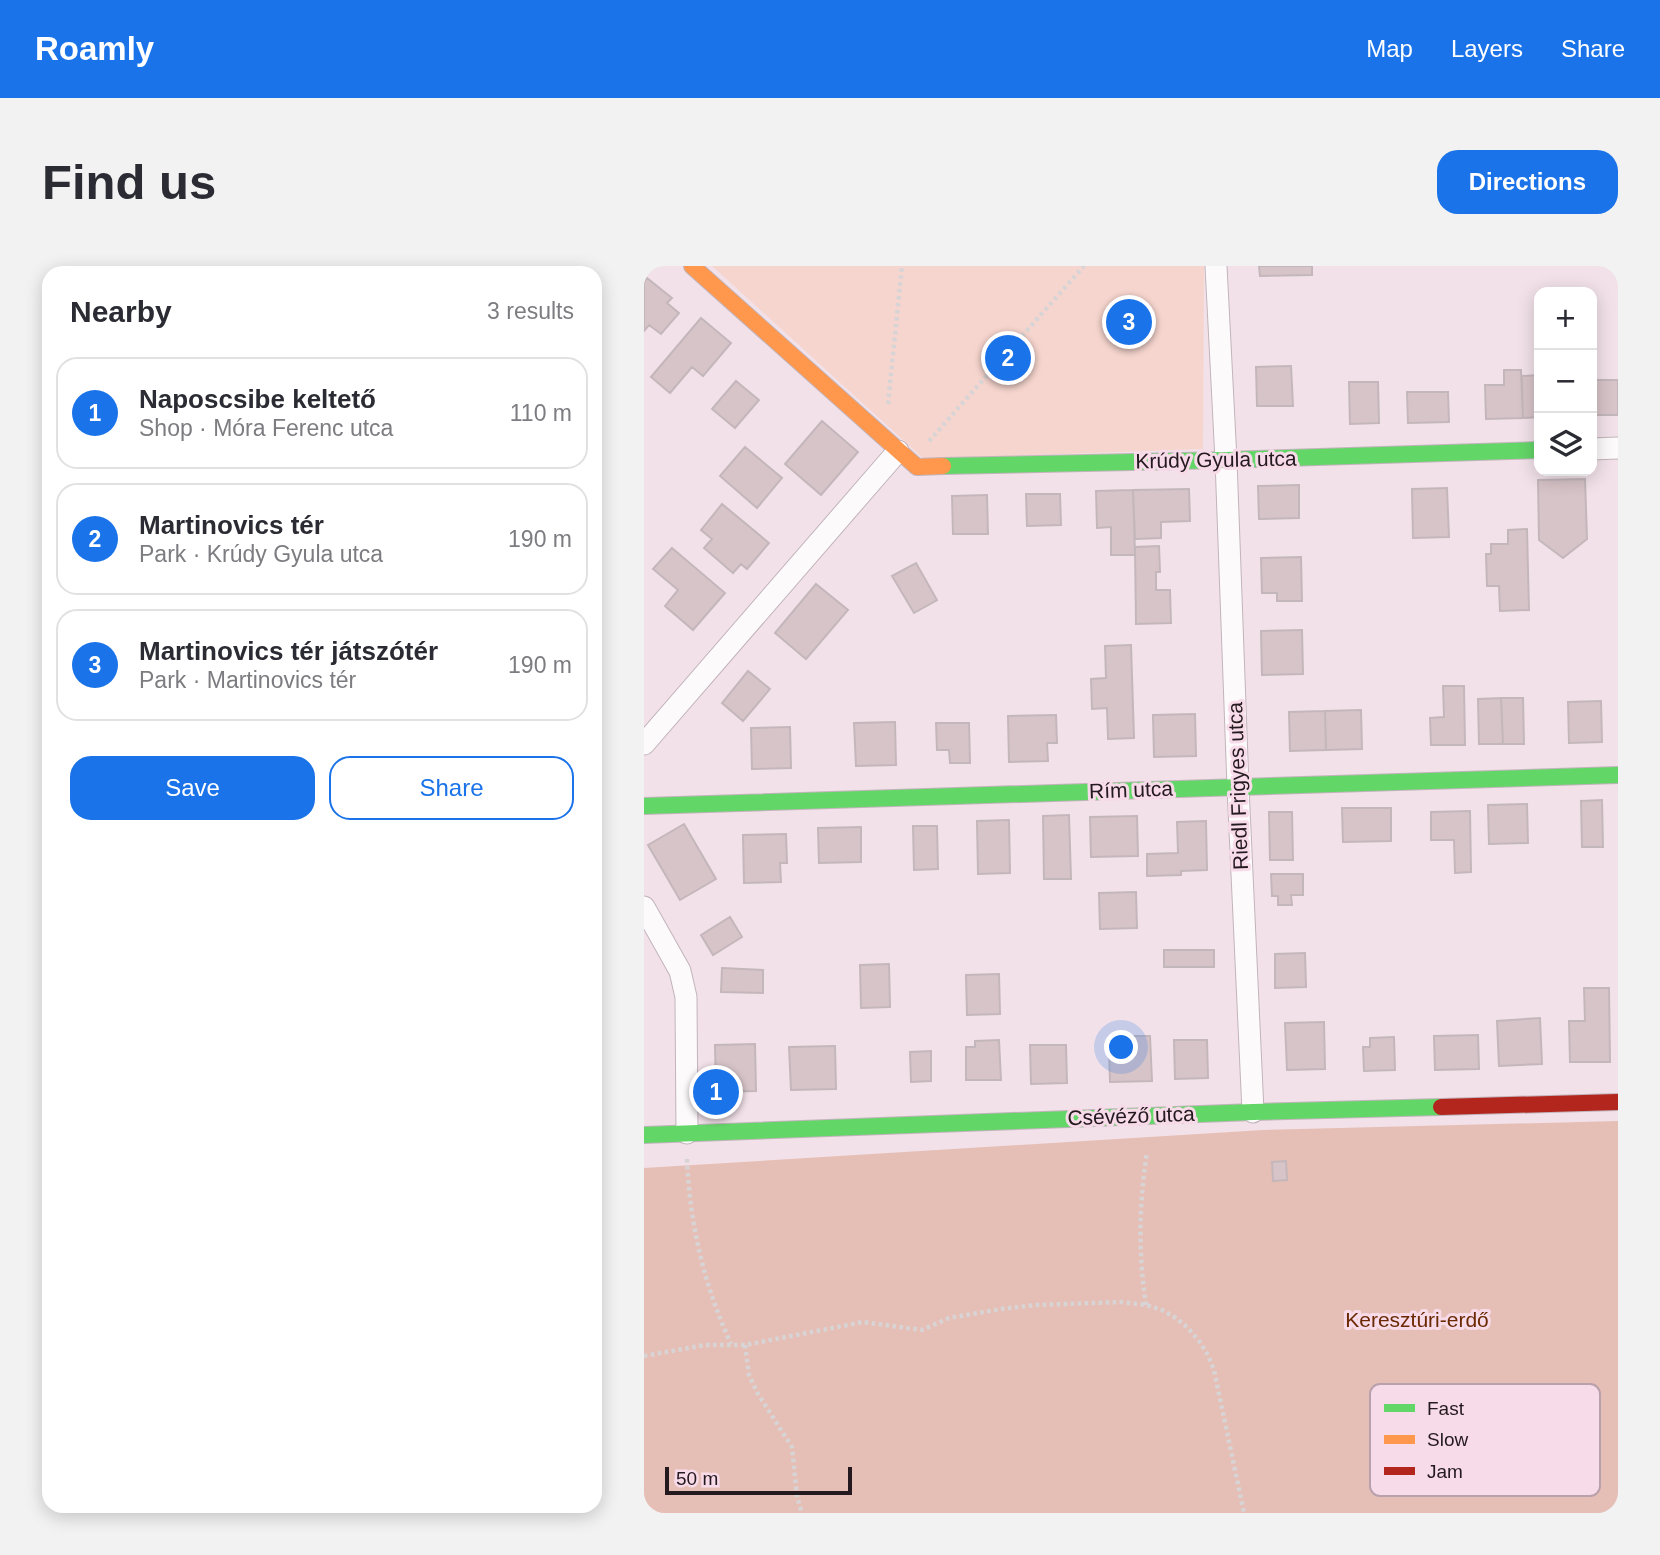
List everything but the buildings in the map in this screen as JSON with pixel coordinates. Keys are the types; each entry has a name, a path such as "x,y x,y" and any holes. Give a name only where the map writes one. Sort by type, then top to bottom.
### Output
{"street":[{"path":"644,744 898,451 692,266"},
{"name":"Riedl Frigyes utca","path":"1216,266 1253,1112"},
{"path":"1597,449 1618,448"},
{"name":"Krúdy Gyula utca","path":"898,451 917,467 1534,450"},
{"name":"Rím utca","path":"644,806 1618,775"},
{"path":"644,907 680,971 686,997 687,1133"},
{"name":"Csévéző utca","path":"644,1135 1253,1112 1618,1102"}],"path":[{"path":"898,451 902,266"},
{"path":"898,451 1084,266"},
{"path":"687,1133 693,1228 709,1293 731,1344"},
{"path":"1146,1305 1141,1268 1140,1221 1147,1152"},
{"path":"644,1356 705,1345 745,1345 863,1322 922,1330 949,1318 1001,1309 1121,1302 1146,1305 1176,1318 1188,1328 1208,1355 1214,1370 1244,1513"},
{"path":"745,1345 749,1375 792,1447 797,1497 802,1513"}],"shaded area":[{"path":"712,266 1204,266 1203,449 924,459"}],"green space":[{"name":"Keresztúri-erdő","path":"1618,1121 1618,1513 644,1513 644,1168 1263,1130"}],"traffic: fast":[{"path":"943,466 1534,450"},
{"path":"644,806 1618,775"},
{"path":"644,1135 1441,1107"}],"traffic: slow":[{"path":"692,266 917,467 943,466"}],"traffic: jam":[{"path":"1441,1107 1618,1102"}],"place":[{"name":"Martinovics tér játszótér","path":"1129,322"},
{"name":"Martinovics tér","path":"1008,358"},
{"name":"Naposcsibe keltető","path":"716,1092"}]}
